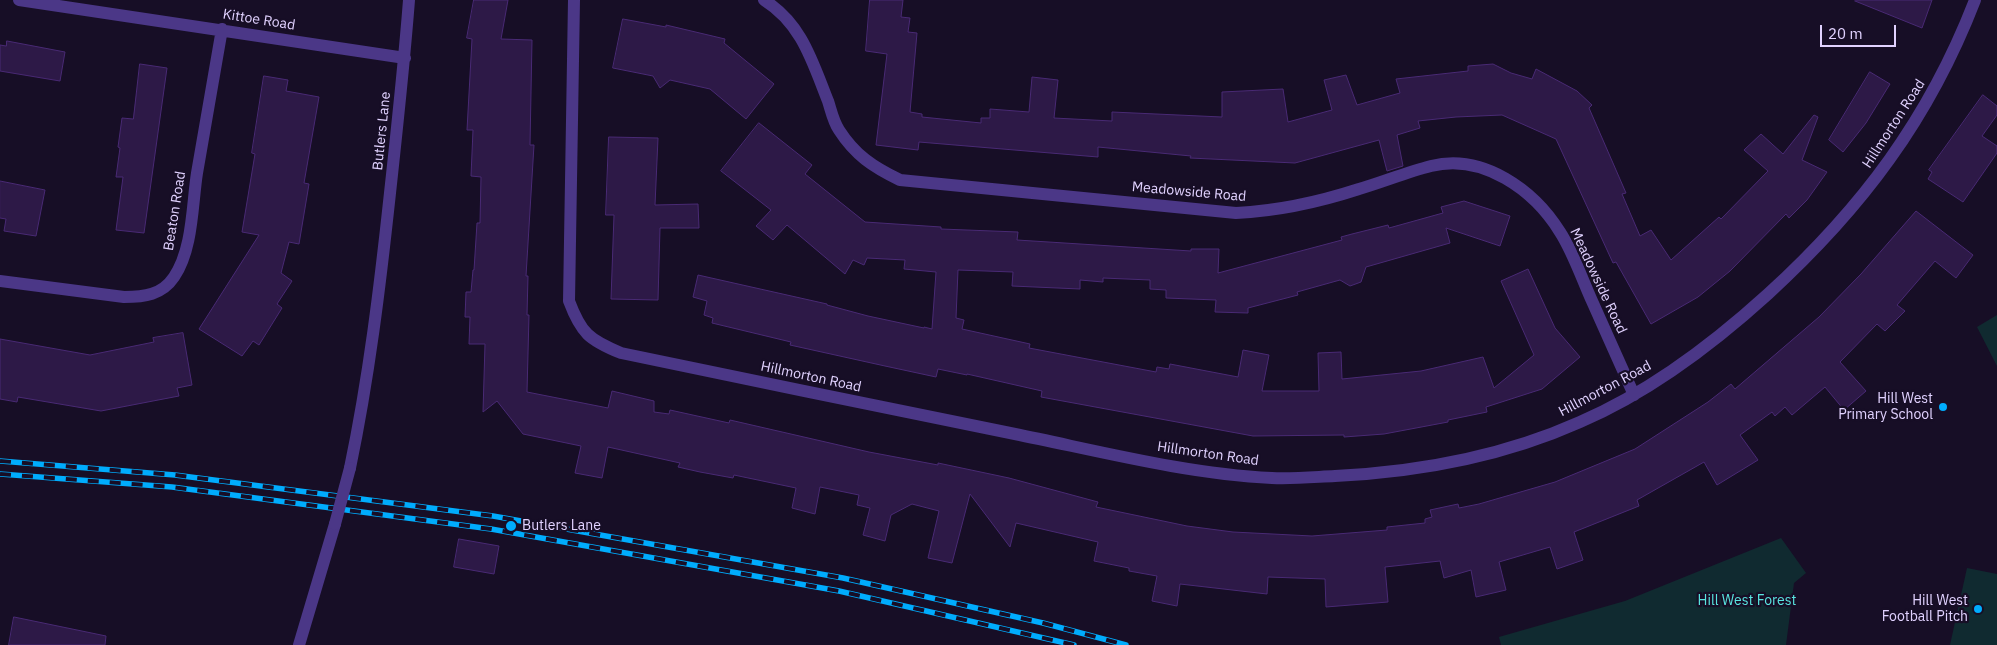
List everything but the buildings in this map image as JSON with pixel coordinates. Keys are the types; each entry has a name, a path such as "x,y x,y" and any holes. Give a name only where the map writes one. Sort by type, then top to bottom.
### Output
{"street":[{"name":"Kittoe Road","path":"19,0 405,58"},
{"name":"Butlers Lane","path":"299,645 350,468 364,401 382,269 405,58 408,0"},
{"name":"Hillmorton Road","path":"574,0 569,301 578,323 599,344 621,353 961,424 1184,468 1274,479 1374,474 1446,463 1520,444 1581,422 1634,394 1677,367 1740,320 1805,260 1864,195 1907,136 1946,69 1975,0"},
{"name":"Meadowside Road","path":"764,0 791,23 808,49 838,128 854,151 876,168 900,180 1236,213 1261,212 1296,205 1356,190 1432,166 1457,162 1485,169 1510,179 1538,203 1561,233 1634,394"},
{"name":"Beaton Road","path":"0,281 124,297 144,297 161,290 173,278 186,250 197,173 222,29"}],"green space":[{"path":"1997,315 1997,366 1977,327"},
{"name":"Hill West Forest","path":"1781,538 1806,573 1794,583 1786,645 1501,645 1499,637 1625,601"},
{"name":"Hill West Football Pitch","path":"1967,568 1997,574 1997,645 1950,645"}],"railway":[{"path":"0,461 175,475 493,516 843,578 1043,623 1126,645"},
{"path":"0,474 172,487 491,529 839,591 1074,645"}],"place":[{"name":"Hill West Primary School","path":"1943,407"},
{"name":"Butlers Lane","path":"511,526"},
{"name":"Hill West Football Pitch","path":"1978,609"}]}
